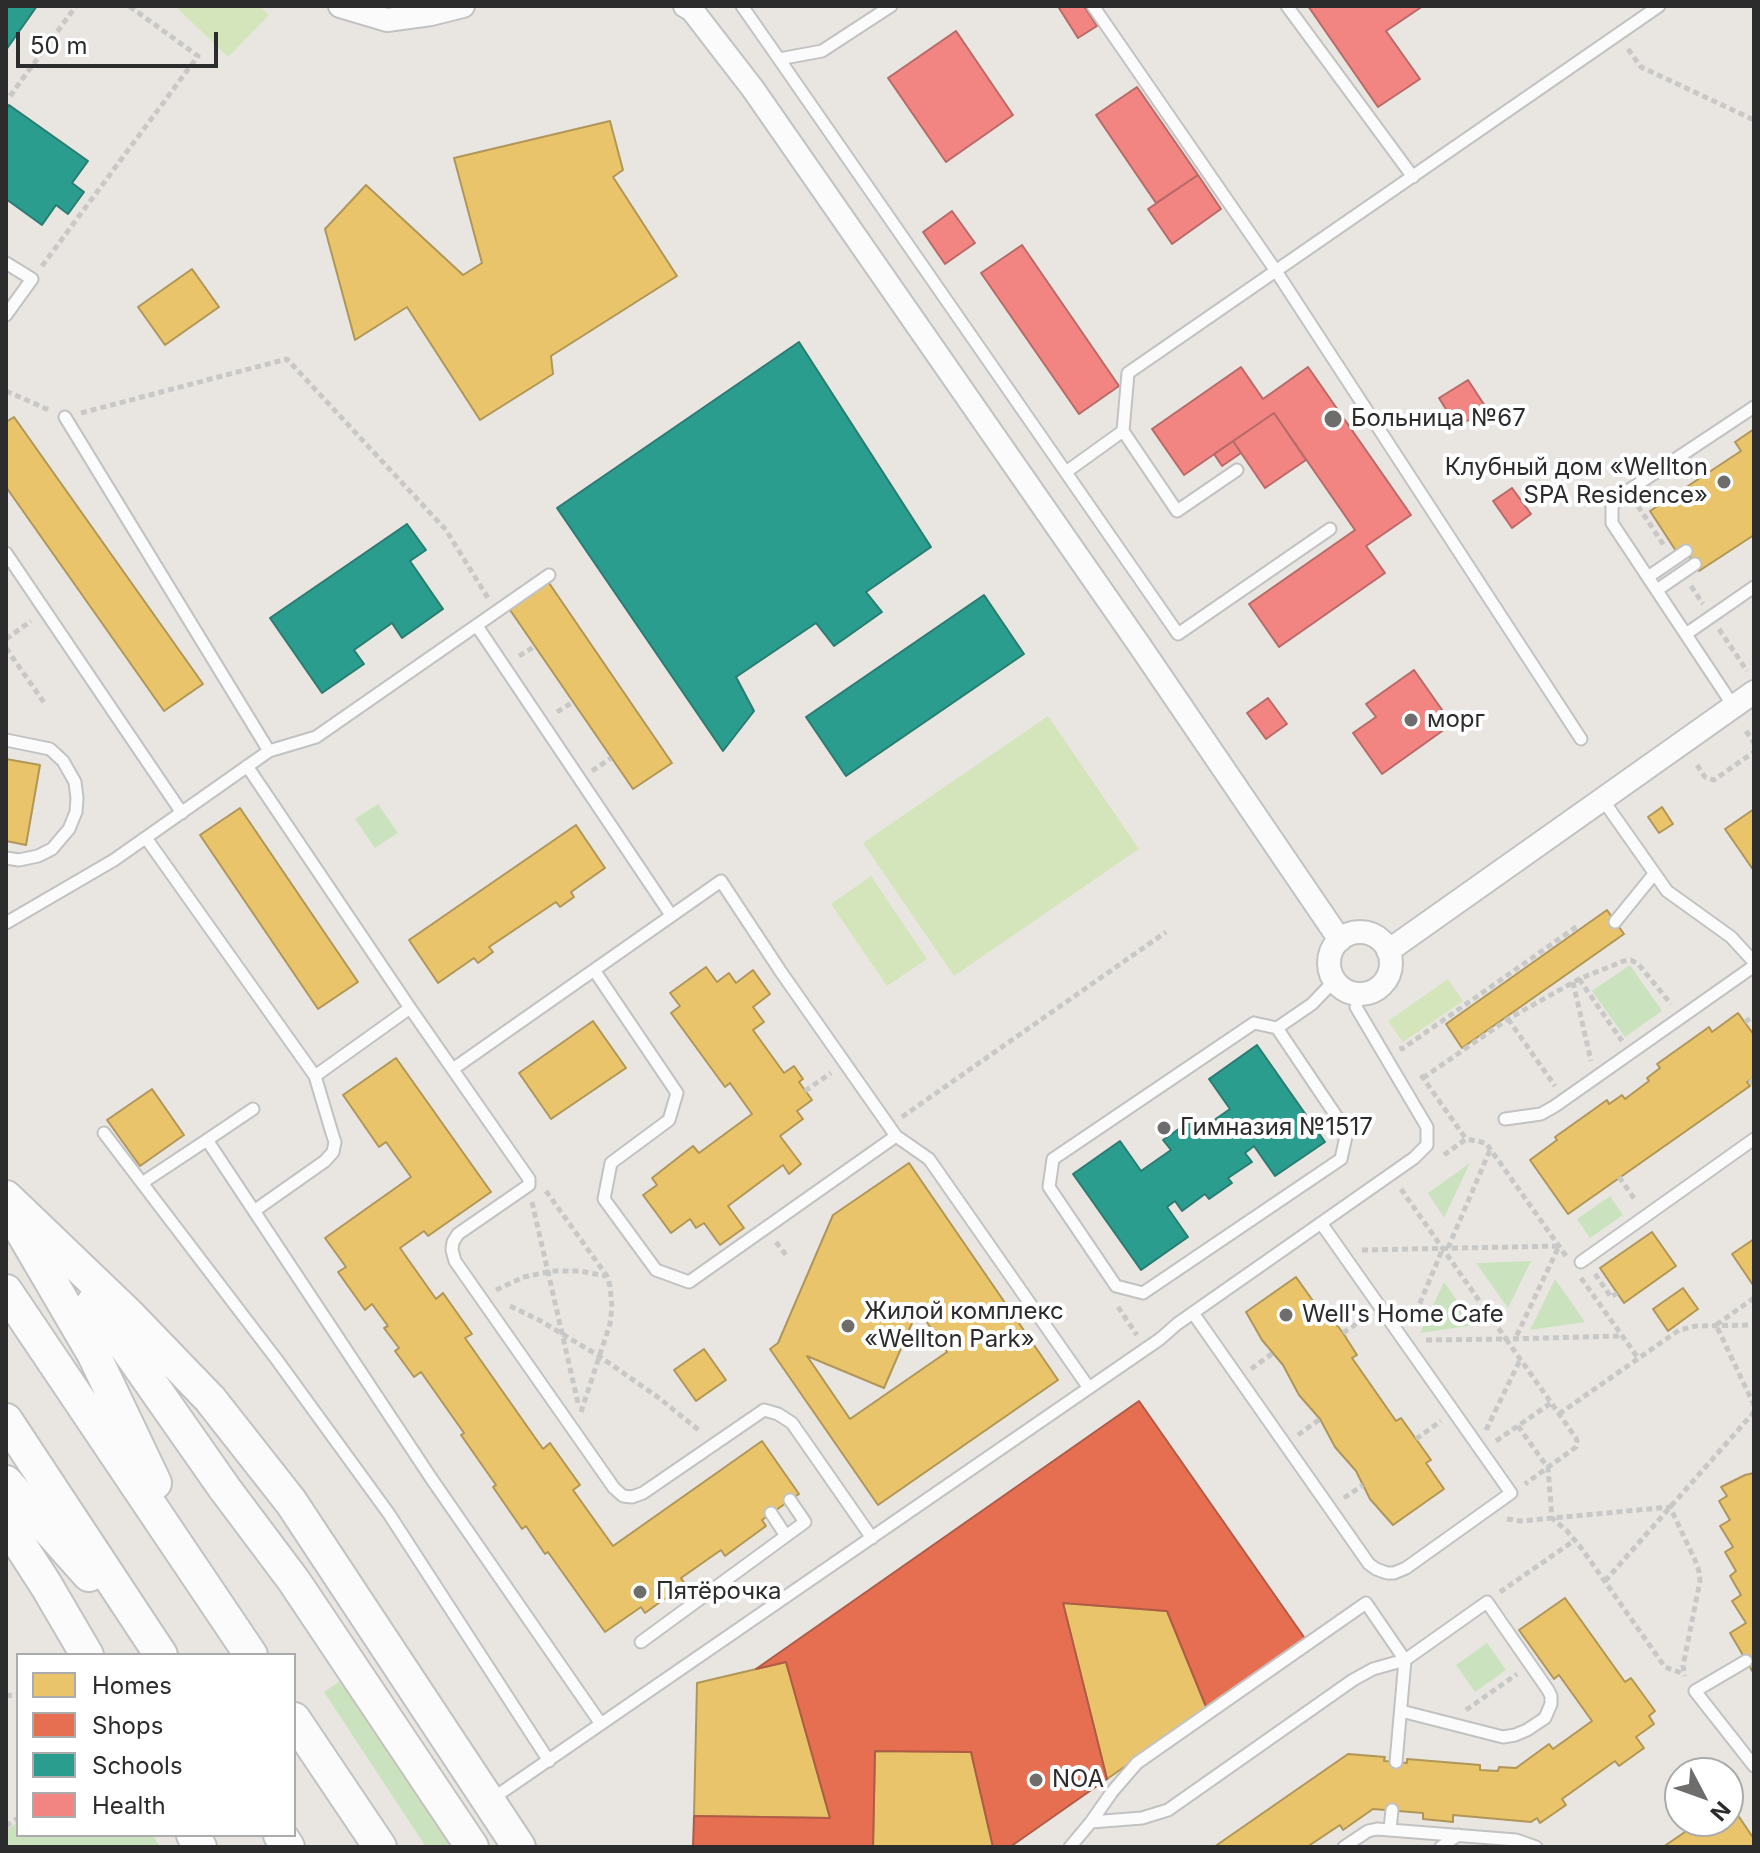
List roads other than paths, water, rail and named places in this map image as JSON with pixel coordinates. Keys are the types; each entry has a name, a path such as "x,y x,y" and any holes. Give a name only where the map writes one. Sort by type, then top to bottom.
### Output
{"main road":[{"path":"6,1200 94,1355 189,1562"},
{"path":"6,1200 129,1315 210,1399 291,1502 519,1847"},
{"path":"6,1200 106,1319 225,1489 294,1581 472,1847"},
{"path":"6,1291 250,1653"},
{"path":"6,1420 160,1653"},
{"path":"6,1482 159,1653"},
{"path":"6,1523 86,1653"},
{"path":"296,1722 380,1847"}],"street":[{"path":"340,6 387,20 463,6"},
{"path":"685,6 692,10 753,89 1340,940"},
{"path":"1388,951 1754,692"},
{"path":"1358,932 1368,933 1384,943 1388,951 1391,961 1386,981 1370,993 1350,993 1334,981 1330,954 1340,940 1358,932"}],"lane":[{"path":"742,6 1178,634 1330,529"},
{"path":"779,59 822,51 891,6"},
{"path":"1093,6 1276,271 1581,739"},
{"path":"1287,6 1413,177"},
{"path":"1237,470 1177,511 1123,431 1128,373 1659,6"},
{"path":"6,263 32,279 6,315"},
{"path":"1735,707 1612,523 1612,507 1617,498 1754,407"},
{"path":"65,417 269,751"},
{"path":"1066,472 1123,431"},
{"path":"1648,577 1686,551"},
{"path":"6,553 182,813"},
{"path":"1657,590 1695,564"},
{"path":"6,923 114,860 269,751 316,737 549,575"},
{"path":"1686,634 1754,587"},
{"path":"477,626 671,915"},
{"path":"6,740 50,749 63,761 75,782 77,798 76,812 69,829 52,849 19,860 6,858"},
{"path":"247,766 529,1182 458,1234 452,1250 455,1261 614,1488 623,1496 643,1493 764,1410 792,1423 872,1538"},
{"path":"1505,1119 1541,1114 1754,964 1731,937 1673,896 1603,800"},
{"path":"146,838 315,1076 335,1142 333,1152 325,1161 254,1211"},
{"path":"1615,922 1654,874"},
{"path":"453,1069 721,881 893,1131 929,1159 1089,1388"},
{"path":"594,970 677,1093 669,1120 611,1163 604,1199 656,1270 689,1282 893,1131"},
{"path":"1277,1028 1347,1132 1341,1159 1143,1293 1116,1286 1049,1187 1053,1159 1254,1023 1277,1028 1312,1004 1334,981"},
{"path":"489,1801 1147,1349 1193,1313 1414,1158 1427,1145 1427,1127 1356,1007 1360,994"},
{"path":"315,1076 410,1008"},
{"path":"142,1183 253,1109"},
{"path":"104,1133 277,1360 389,1514 549,1761"},
{"path":"1583,1260 1754,1139"},
{"path":"207,1140 431,1478 601,1724"},
{"path":"1193,1313 1369,1564 1387,1573 1406,1568 1511,1493 1321,1223"},
{"path":"641,1642 805,1522 790,1500"},
{"path":"771,1513 786,1536"},
{"path":"1091,1822 1142,1818 1168,1810 1353,1680 1373,1669 1405,1660 1487,1602 1551,1696 1545,1718 1515,1735 1503,1737 1401,1711"},
{"path":"1070,1847 1137,1763 1366,1603 1405,1660 1396,1762"},
{"path":"1746,1661 1695,1691 1754,1766"},
{"path":"1390,1829 1392,1810"},
{"path":"1344,1847 1368,1831 1390,1829 1516,1840 1536,1847"},
{"path":"1441,1847 1458,1835"}],"place":[{"name":"Больница №67","path":"1333,419"},
{"name":"Клубный дом «Wellton SPA Residence»","path":"1724,482"},
{"name":"морг","path":"1411,720"},
{"name":"Гимназия №1517","path":"1164,1128"},
{"name":"Well's Home Cafe","path":"1286,1315"},
{"name":"Жилой комплекс «Wellton Park»","path":"848,1326"},
{"name":"Пятёрочка","path":"640,1592"},
{"name":"NOA","path":"1036,1780"}]}
